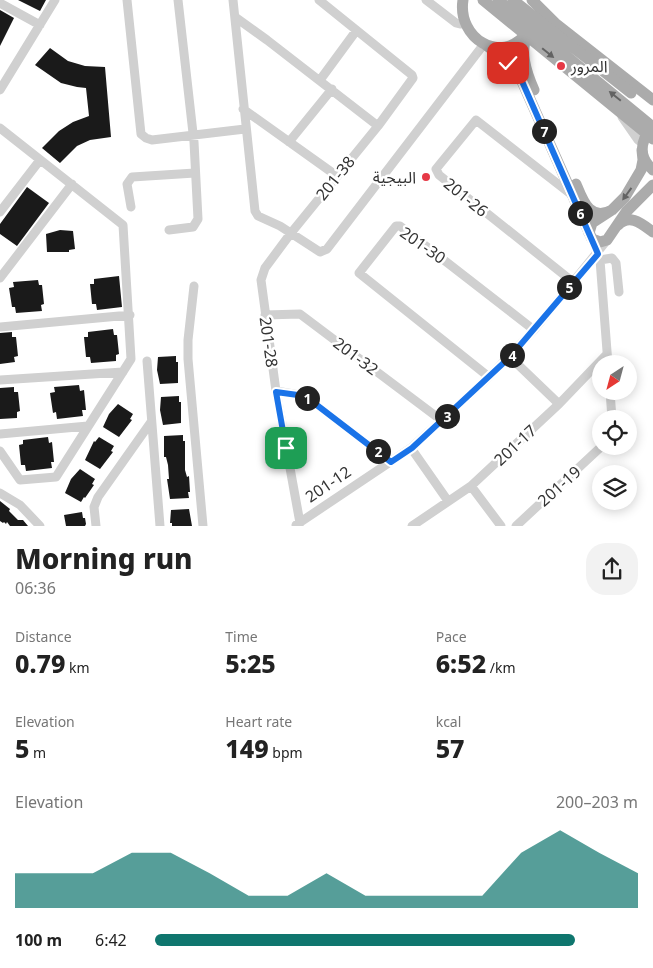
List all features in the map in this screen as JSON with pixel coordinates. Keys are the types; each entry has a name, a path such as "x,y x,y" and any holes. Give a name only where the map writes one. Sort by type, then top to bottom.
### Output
{"main road":[{"path":"456,0 464,12 472,34 501,56 521,79 589,234 596,242 607,240 610,237"},
{"path":"484,0 646,144 646,162 653,170"},
{"path":"498,0 653,126 647,132 643,165 639,176 625,197 612,210 592,222 589,234"},
{"path":"513,0 653,110"},
{"path":"531,0 532,22 523,49 529,79 586,205 594,212 602,214 612,210"},
{"path":"531,0 555,23 653,100"},
{"path":"485,45 497,48 509,46 520,41 528,32"},
{"name":"201-12","path":"610,237 617,225 639,198 653,186"},
{"path":"639,198 632,213 653,232"},
{"path":"617,225 626,219 640,222"}],"street":[{"path":"0,90 3,79 55,0"},
{"path":"127,0 142,134 152,140 245,129"},
{"path":"169,230 193,227 198,219 193,135 178,0"},
{"path":"233,0 255,211 258,216 291,233 319,251 326,251 485,45"},
{"path":"319,0 356,31 320,80"},
{"path":"426,0 456,23 460,24 464,12"},
{"path":"0,3 40,25"},
{"path":"235,17 332,89 378,126"},
{"name":"201-38","path":"261,280 265,268 291,233 378,126 413,78 412,75 356,31"},
{"path":"289,142 332,89"},
{"path":"243,109 337,176"},
{"path":"621,115 638,140 646,144"},
{"name":"201-26","path":"572,195 476,120 436,169 439,175 573,282"},
{"path":"0,128 123,225 130,315 131,359 56,478 20,480 0,452"},
{"path":"0,212 40,160"},
{"path":"131,207 127,184 132,176 195,173"},
{"path":"0,278 72,184"},
{"name":"201-30","path":"489,378 359,273 396,226 400,226 534,330"},
{"path":"589,234 599,257 607,354"},
{"name":"201-12","path":"298,524 412,448 489,378 534,330 573,282 599,257 610,237"},
{"path":"599,257 612,258 616,263 619,292"},
{"name":"201-28","path":"261,280 276,392 298,524"},
{"path":"194,286 188,359 203,526"},
{"name":"201-32","path":"265,315 300,314 442,420"},
{"path":"0,327 130,315"},
{"name":"201-17","path":"412,526 471,486 559,404 607,354"},
{"path":"510,357 559,404"},
{"path":"147,361 160,526"},
{"path":"0,380 123,372"},
{"path":"276,392 305,396 391,462"},
{"path":"96,526 94,507 98,497 152,422"},
{"path":"0,434 88,426"},
{"path":"412,448 448,501"},
{"name":"201-19","path":"516,526 592,455"},
{"path":"471,486 501,526"},
{"path":"0,492 20,505 40,526"}],"building":[{"path":"18,0 46,0 40,11"},
{"path":"0,10 14,18 0,46"},
{"path":"50,48 68,61 85,66 105,67 111,137 90,140 77,146 60,163 42,148 59,131 73,122 89,116 86,88 61,83 35,65"},
{"path":"27,187 49,203 17,246 0,234 0,224"},
{"path":"60,230 73,231 75,249 69,250 69,252 47,252 46,234"},
{"path":"119,276 122,307 97,310 96,304 92,304 90,284 94,284 94,279"},
{"path":"38,280 39,285 42,285 44,304 41,305 42,311 16,313 15,307 12,307 9,288 14,287 13,282"},
{"path":"113,329 114,335 117,335 119,354 116,355 116,361 91,363 90,357 86,357 84,337 88,337 88,332"},
{"path":"12,332 12,337 16,337 18,356 14,357 15,362 0,364 0,333"},
{"path":"176,356 176,362 178,362 178,383 160,384 157,370 158,357"},
{"path":"79,385 80,391 84,390 86,410 82,410 83,416 57,419 56,412 53,413 50,393 55,392 54,387"},
{"path":"14,387 14,392 18,392 20,411 17,412 17,418 0,419 0,388"},
{"path":"179,396 179,402 181,402 181,423 163,425 160,410 161,397"},
{"path":"118,404 133,414 130,419 132,420 119,437 103,427 109,414"},
{"path":"183,435 183,441 185,441 185,470 187,477 189,476 189,498 170,499 167,479 169,479 168,465 166,457 164,457 164,436"},
{"path":"48,437 49,443 52,442 54,462 51,462 52,468 26,471 25,465 21,465 19,445 23,444 23,440"},
{"path":"99,437 114,446 111,451 113,452 100,469 85,460 94,441"},
{"path":"80,469 95,479 92,484 94,485 81,502 65,493 71,479"},
{"path":"0,501 10,509 9,511 18,520 23,520 28,526 10,526 7,522 6,524 0,521"},
{"path":"189,509 192,526 172,526 172,523 170,523 171,510"},
{"path":"82,512 83,518 85,518 85,526 66,526 64,515"}],"place":[{"name":"المرور","path":"561,66"},
{"name":"البيجية","path":"426,177"}],"route":[{"path":"286,448 276,392 305,396 391,462 412,448 510,357 598,254 521,79 508,63"}]}
